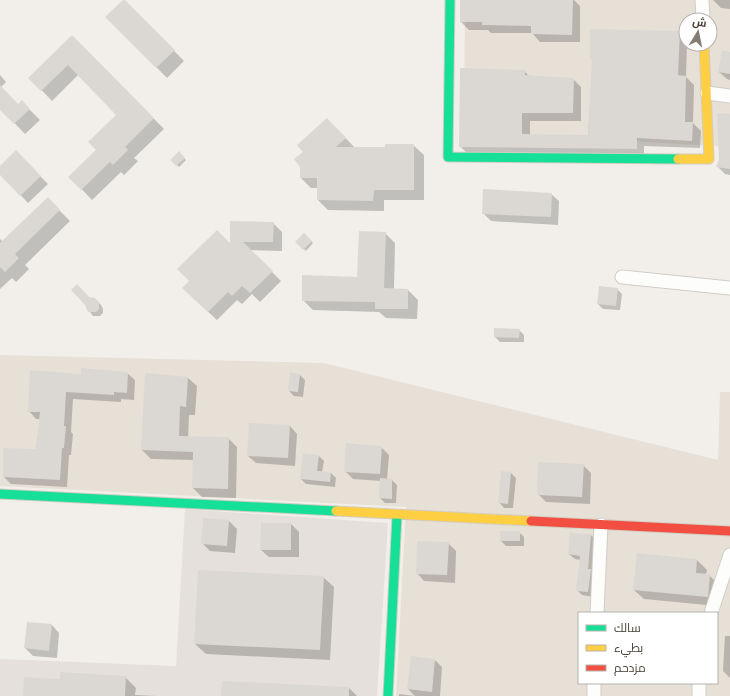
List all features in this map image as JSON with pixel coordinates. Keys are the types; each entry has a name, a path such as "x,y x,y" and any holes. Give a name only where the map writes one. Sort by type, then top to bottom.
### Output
{"street":[{"path":"450,0 448,158 620,160 709,159 704,52"},
{"path":"702,0 703,12"},
{"path":"707,92 730,96"},
{"path":"622,277 730,288"},
{"path":"0,494 730,531"},
{"path":"388,696 397,515"},
{"path":"597,612 601,525"},
{"path":"711,612 730,555"},
{"path":"594,684 594,696"},
{"path":"699,684 699,696"}],"shaded area":[{"path":"465,0 730,0 730,147 464,131"},
{"path":"0,355 324,363 718,460 720,392 730,392 730,696 396,696 406,507 0,486"},
{"path":"185,509 388,523 377,696 0,696 0,659 176,666"}],"building":[{"path":"123,0 125,0 175,50 156,68 105,17"},
{"path":"460,0 573,0 572,35 531,34 531,26 482,25 482,22 460,22"},
{"path":"590,29 678,31 678,75 686,76 685,122 693,122 692,141 637,138 637,149 459,147 460,68 525,70 525,75 574,78 573,113 522,113 522,134 588,135 592,58 590,58"},
{"path":"72,35 154,118 125,147 128,150 113,165 110,162 81,190 68,177 96,150 88,142 116,115 68,65 41,91 28,78"},
{"path":"722,50 730,52 730,74 718,72"},
{"path":"0,85 18,104 22,100 30,109 14,124 0,110"},
{"path":"717,113 730,114 730,169 716,167 719,159"},
{"path":"327,118 346,138 336,147 385,147 385,144 414,144 414,190 374,190 373,201 317,200 317,178 300,178 300,167 294,159 303,152 297,145"},
{"path":"16,150 41,176 20,196 0,175 0,166"},
{"path":"179,151 185,158 176,166 170,160"},
{"path":"483,189 552,193 551,217 482,214"},
{"path":"48,197 60,210 15,254 19,258 5,272 0,267 0,243"},
{"path":"230,221 274,222 273,242 243,242 273,271 250,293 242,286 232,296 228,292 208,312 182,288 189,281 177,269 217,230 230,243"},
{"path":"359,231 386,232 384,288 408,289 408,309 375,309 375,302 302,301 302,275 357,277"},
{"path":"304,233 312,241 303,250 295,242"},
{"path":"77,284 89,297 95,298 99,302 99,309 96,312 88,312 85,305 71,290"},
{"path":"599,286 618,288 616,306 597,304"},
{"path":"494,328 520,329 519,338 494,337"},
{"path":"81,368 128,372 127,393 114,392 114,395 66,392 64,426 66,426 64,448 62,448 60,480 3,477 3,448 36,449 40,412 28,412 30,370 81,374"},
{"path":"290,372 300,374 298,392 288,391"},
{"path":"145,373 188,377 186,407 180,406 179,436 229,437 228,489 192,488 193,452 141,450"},
{"path":"249,423 290,425 288,458 247,456"},
{"path":"346,443 382,446 380,474 344,472"},
{"path":"303,453 319,455 317,471 331,472 330,482 300,479"},
{"path":"538,462 584,464 582,497 537,495"},
{"path":"501,471 511,472 508,504 498,503"},
{"path":"380,478 392,479 392,499 379,498"},
{"path":"203,518 229,520 227,546 201,544"},
{"path":"261,523 291,523 291,550 260,550"},
{"path":"500,531 520,531 520,541 500,541"},
{"path":"570,533 591,534 588,569 591,569 588,592 576,591 580,556 568,554"},
{"path":"417,541 449,542 447,575 416,574"},
{"path":"637,553 697,559 696,573 710,574 708,597 633,590"},
{"path":"198,570 324,576 320,650 194,644"},
{"path":"27,622 52,624 49,651 24,648"},
{"path":"411,656 435,659 432,692 407,689"},
{"path":"60,672 126,676 125,696 23,696 24,677 60,679"},
{"path":"222,681 349,687 349,696 221,696"}],"traffic: fast":[{"path":"450,0 448,157 678,159"},
{"path":"0,494 336,511"},
{"path":"388,696 397,515"}],"traffic: slow":[{"path":"678,159 709,159 704,52"},
{"path":"336,511 531,521"}],"traffic: jam":[{"path":"531,521 730,531"}]}
